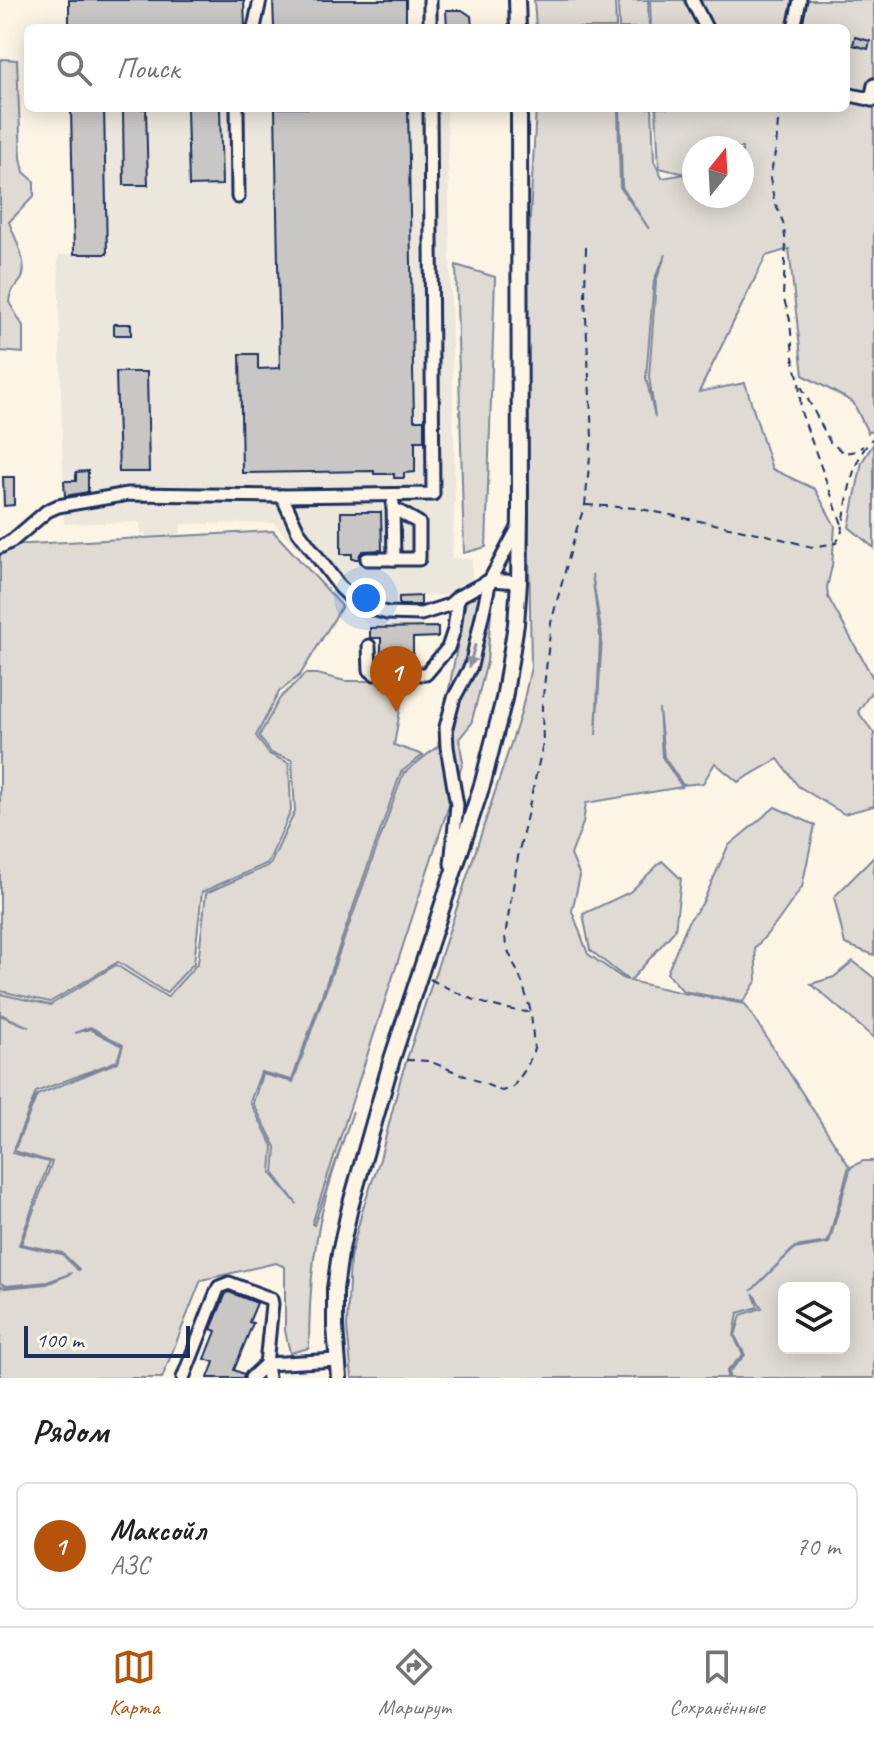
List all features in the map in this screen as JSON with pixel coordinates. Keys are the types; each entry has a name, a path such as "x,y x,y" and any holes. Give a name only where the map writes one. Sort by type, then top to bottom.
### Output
{"main road":[{"path":"517,0 518,24"},
{"path":"339,1378 335,1289 340,1253 392,1059 483,782 501,712 514,637 520,525 519,112"}],"lane":[{"path":"255,24 260,0"},
{"path":"430,0 430,24"},
{"path":"795,24 800,0"},
{"path":"696,2 704,24"},
{"path":"850,95 873,100 874,85"},
{"path":"237,112 238,197"},
{"path":"0,547 12,541 47,511 63,505 128,494 433,494 430,112"},
{"path":"393,495 394,559"},
{"path":"282,496 298,531 340,587 354,601 387,613 421,614 449,605 490,580 519,582"},
{"path":"367,559 419,559 419,523 393,508"},
{"path":"449,888 457,805 446,727 454,698 471,666 490,580 520,525"},
{"path":"369,646 370,670 375,674 426,674 448,648 454,630 458,597"},
{"path":"183,1378 217,1291 229,1283 271,1299 266,1364 268,1378"},
{"path":"251,1378 266,1364 337,1360"}],"path":[{"path":"779,112 770,178 783,222 786,244 783,296 790,320 793,357 799,381 830,442 844,453 856,451 874,437"},
{"path":"392,1059 429,1061 502,1091 513,1087 527,1067 534,1049 531,1012 505,936 519,851 543,744 542,706 551,623 585,505 592,437 585,298 586,246"},
{"path":"799,381 801,412 843,527"},
{"path":"585,505 636,508 812,547 836,543 841,535 857,461 865,445"},
{"path":"420,973 463,997 503,1009 531,1012"}],"shaded area":[{"path":"534,0 615,0 616,24 536,24"},
{"path":"618,0 648,0 649,24 619,24"},
{"path":"650,0 874,0 874,429 868,433 853,402 803,375 789,249 766,256 699,392 745,383 772,469 815,489 835,526 828,597 874,680 874,688 858,712 874,733 874,806 844,814 798,786 778,759 738,782 715,763 703,783 683,785 664,757 659,709 662,757 682,787 586,803 583,823 571,855 580,876 572,911 588,954 628,980 590,950 583,914 630,892 662,861 681,879 675,930 630,981 745,1004 849,1166 828,1242 795,1247 751,1291 794,1249 829,1243 851,1167 863,1161 874,1161 874,1378 729,1378 729,1372 745,1355 735,1336 741,1315 762,1308 753,1293 758,1307 738,1313 734,1336 743,1355 727,1371 727,1378 352,1378 347,1327 350,1258 401,1077 521,713 531,667 525,310 536,112 618,112 620,187 649,229 622,187 620,112 652,112 654,161 662,178 682,175 682,208 754,208 754,136 682,136 682,173 659,168 656,112 850,112 850,24 651,24","holes":["666,254 656,281 649,377 655,417 646,378 654,280","592,574 602,636 596,735 600,636"]},
{"path":"2,59 17,60 21,158 24,172 34,181 34,196 9,222 24,267 9,302 23,326 23,353 0,351"},
{"path":"71,112 447,112 455,494 452,558 472,559 472,579 448,595 421,596 422,627 438,627 438,637 413,638 413,665 381,666 381,638 370,638 370,628 274,523 181,524 180,546 146,546 146,534 141,534 140,522 64,524 58,255 74,254"},
{"path":"456,265 495,277 486,547 464,553"},
{"path":"874,443 874,548 849,527 862,462"},
{"path":"273,531 342,606 300,675 279,692 256,736 269,754 289,763 291,811 268,863 202,892 194,963 166,993 118,962 50,1002 0,991 0,550 10,545"},
{"path":"493,587 487,662 471,724 459,739 463,762 312,1224 353,1111 328,1189 317,1236 309,1348 290,1353 285,1330 285,1267 276,1263 201,1280 162,1378 0,1378 0,1286 5,1288 47,1284 72,1273 47,1282 6,1286 0,1283 0,1015 29,1027 0,1014 0,994 50,1005 116,965 167,997 198,963 206,893 270,865 295,811 292,760 271,753 259,736 280,698 305,674 345,681 405,681 394,745 423,755 401,772 292,1080 261,1072 250,1102 273,1146 271,1173 297,1204 274,1174 276,1147 253,1103 262,1074 293,1082 403,774 438,746 466,601","holes":["90,1027 123,1045 118,1062 37,1095 14,1151 52,1162 21,1244 62,1253 78,1270 62,1254 19,1245 49,1162 12,1153 36,1092 117,1061 122,1046 90,1029 75,1033"]},
{"path":"775,807 815,825 802,887 755,948 757,980 743,1002 683,991 667,973 688,922 702,904 728,846"},
{"path":"874,857 874,955 845,944 834,897"},
{"path":"853,961 874,978 874,1038 811,984 834,977"}],"building":[{"path":"69,0 244,0 245,24 69,24"},
{"path":"273,0 406,0 406,24 274,24"},
{"path":"446,10 462,10 471,16 472,24 447,24"},
{"path":"855,37 870,41 868,49 853,45"},
{"path":"71,112 104,112 107,254 74,254"},
{"path":"123,112 146,112 148,185 124,185"},
{"path":"187,112 220,112 222,185 189,186"},
{"path":"275,112 408,112 414,420 424,420 424,441 415,441 415,472 404,473 404,478 394,478 394,474 374,474 374,471 242,473 240,354 258,354 258,369 280,368"},
{"path":"114,324 131,324 131,335 114,335"},
{"path":"116,372 147,372 149,472 119,472"},
{"path":"88,471 88,492 65,496 64,481 76,481 76,472"},
{"path":"3,477 14,477 14,505 4,506"},
{"path":"341,512 381,512 382,550 363,551 359,559 352,559 352,554 341,554"},
{"path":"421,596 421,605 399,605 399,597"},
{"path":"438,627 438,637 413,638 413,665 381,666 381,638 370,638 370,628"},
{"path":"229,1292 257,1303 249,1322 253,1323 234,1370 244,1374 243,1378 208,1378 214,1362 205,1359 216,1331 211,1329"}],"place":[{"name":"Максойл","path":"396,712"}]}
